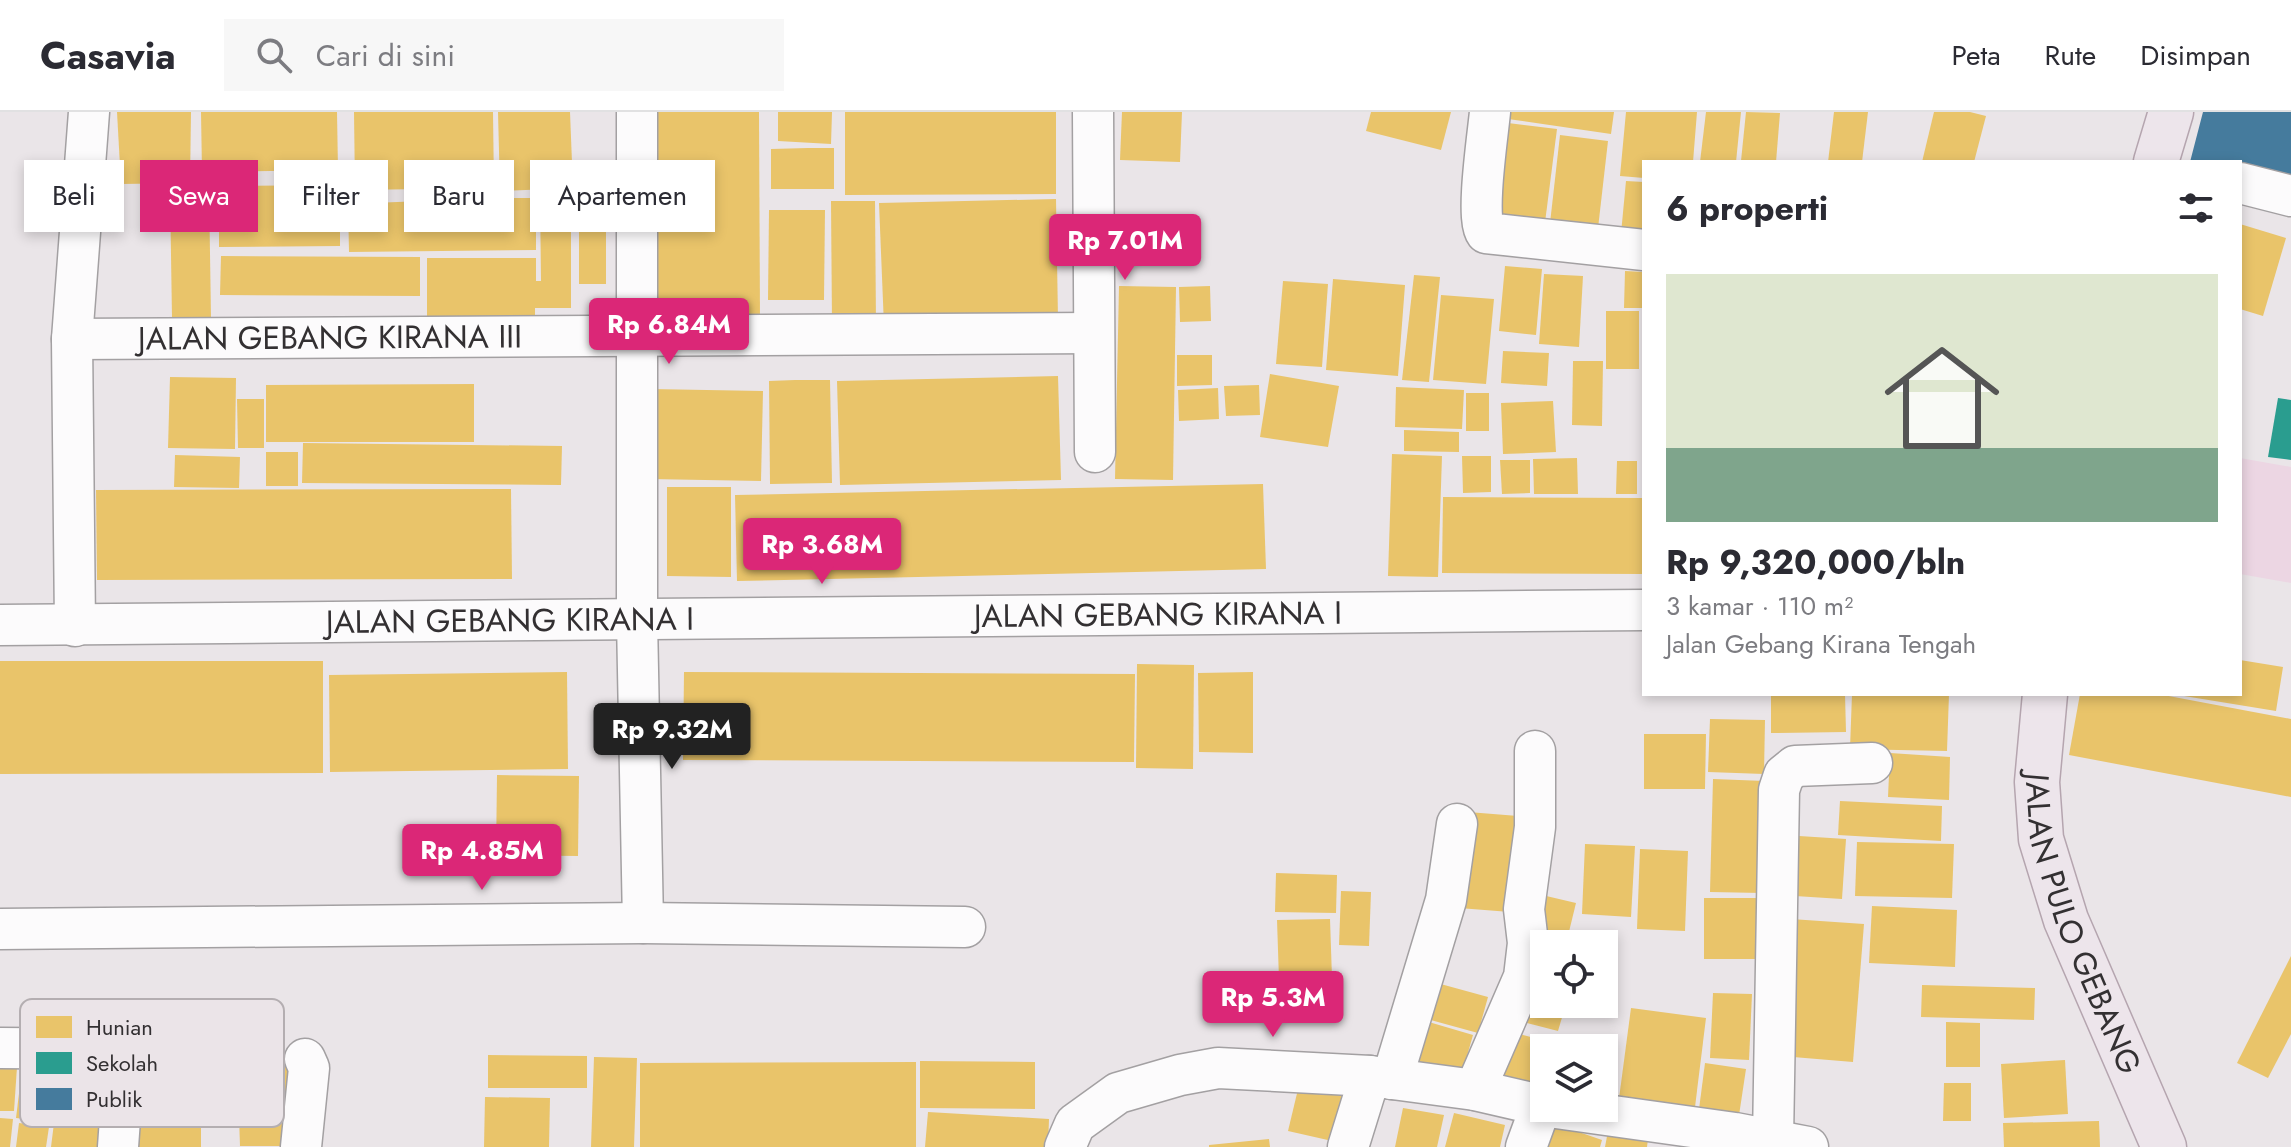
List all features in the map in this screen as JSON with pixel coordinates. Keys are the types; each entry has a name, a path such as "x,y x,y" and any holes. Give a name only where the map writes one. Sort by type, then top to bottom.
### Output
{"main road":[{"path":"2159,160 2171,112"},
{"name":"JALAN PULO GEBANG","path":"2045,696 2037,782 2041,839 2066,920 2164,1147"}],"street":[{"path":"75,626 72,339 89,112"},
{"path":"637,112 637,620 643,923"},
{"path":"1093,112 1095,452"},
{"path":"1490,112 1481,225 1486,233 1642,250"},
{"path":"2242,184 2291,196"},
{"name":"JALAN GEBANG KIRANA III","path":"72,339 1093,333"},
{"name":"JALAN GEBANG KIRANA I","path":"0,625 1642,610"},
{"path":"1475,1090 1524,977 1528,958 1524,909 1535,827 1535,751"},
{"path":"1618,1118 1790,1143 1779,790 1784,775 1795,766 1872,763"},
{"path":"1348,1147 1381,1077 1446,900 1457,824"},
{"path":"0,929 643,923 965,927"},
{"path":"0,1048 20,1048"},
{"path":"301,1147 309,1068 305,1059"},
{"path":"1065,1147 1075,1124 1118,1093 1180,1075 1218,1068 1381,1077 1475,1090 1530,1103"},
{"path":"1526,1147 1539,1122"},
{"path":"118,1147 119,1127"}],"shaded area":[{"path":"2242,458 2291,467 2291,583 2242,574"}],"building: Hunian":[{"path":"117,112 191,112 190,160 140,160 140,184 124,184 124,160 120,160"},
{"path":"201,112 337,112 338,160 274,160 274,171 258,171 258,160 202,160"},
{"path":"354,112 493,112 494,160 404,160 404,189 388,190 388,160 355,160"},
{"path":"498,112 570,112 572,160 530,160 530,190 514,190 514,160 499,160"},
{"path":"647,112 759,112 760,320 648,320 648,232 715,232 715,160 647,160"},
{"path":"778,112 832,112 831,144 778,141"},
{"path":"845,112 1056,112 1056,194 845,195"},
{"path":"1122,112 1182,112 1180,162 1120,160"},
{"path":"1371,112 1451,112 1441,150 1366,131"},
{"path":"1509,112 1614,112 1611,134 1508,119"},
{"path":"1626,112 1697,112 1693,160 1642,160 1642,178 1620,176"},
{"path":"1706,112 1741,112 1736,160 1700,160"},
{"path":"1746,112 1780,113 1776,160 1741,160"},
{"path":"1834,112 1868,112 1862,160 1828,160"},
{"path":"1934,112 1970,112 1986,116 1975,160 1922,160"},
{"path":"1500,122 1557,129 1543,238 1486,231"},
{"path":"1560,135 1608,141 1597,237 1549,232"},
{"path":"834,148 834,189 771,189 771,149"},
{"path":"1626,181 1642,182 1642,247 1620,244"},
{"path":"258,186 274,186 274,232 340,232 340,246 219,247 219,232 258,232"},
{"path":"514,198 530,198 530,232 536,232 536,250 349,252 349,232 388,232 388,202 404,202 404,232 514,232"},
{"path":"1056,199 1058,319 884,326 879,203"},
{"path":"831,201 875,201 876,324 832,324"},
{"path":"769,210 825,210 824,300 768,300"},
{"path":"2242,225 2286,238 2263,316 2242,310"},
{"path":"171,232 210,232 211,318 172,319"},
{"path":"540,232 571,232 571,308 535,308 535,326 427,325 427,258 536,258 536,281 541,281"},
{"path":"579,232 606,232 606,284 579,284"},
{"path":"221,256 420,257 420,296 220,295"},
{"path":"1505,266 1542,269 1536,335 1499,331"},
{"path":"1625,271 1642,272 1642,308 1624,308"},
{"path":"1544,274 1583,276 1579,347 1539,344"},
{"path":"1414,275 1440,277 1429,382 1402,380"},
{"path":"1333,279 1405,285 1398,376 1326,370"},
{"path":"1283,281 1328,284 1322,367 1276,364"},
{"path":"1119,286 1176,287 1173,480 1115,479"},
{"path":"1210,286 1211,321 1180,322 1179,287"},
{"path":"1441,295 1494,299 1486,384 1433,380"},
{"path":"1606,311 1639,311 1639,369 1606,369"},
{"path":"1503,351 1549,353 1547,386 1501,383"},
{"path":"1177,355 1212,355 1212,385 1177,386"},
{"path":"1573,361 1603,361 1602,426 1572,425"},
{"path":"1270,374 1339,386 1328,447 1260,437"},
{"path":"1058,376 1061,480 840,485 837,381"},
{"path":"170,377 236,378 235,449 168,448"},
{"path":"830,380 832,483 770,484 769,381"},
{"path":"474,384 474,442 266,442 266,385"},
{"path":"1259,385 1260,415 1226,416 1224,386"},
{"path":"1396,387 1464,390 1462,429 1395,427"},
{"path":"1218,388 1219,419 1179,421 1178,390"},
{"path":"650,389 763,391 761,481 649,479"},
{"path":"1466,393 1489,393 1489,431 1466,431"},
{"path":"237,399 264,399 264,448 238,448"},
{"path":"1553,401 1556,452 1503,454 1501,403"},
{"path":"1404,430 1459,432 1459,452 1404,451"},
{"path":"303,443 562,446 561,485 302,483"},
{"path":"266,452 298,452 298,486 266,486"},
{"path":"1392,454 1442,456 1438,577 1388,576"},
{"path":"175,455 240,457 239,488 174,487"},
{"path":"1462,456 1491,456 1491,492 1463,493"},
{"path":"1577,458 1578,494 1534,494 1533,459"},
{"path":"1500,460 1530,460 1530,493 1502,494"},
{"path":"1617,461 1637,461 1637,494 1616,494"},
{"path":"1263,484 1266,569 737,581 735,495"},
{"path":"667,487 731,487 731,577 667,576"},
{"path":"511,489 512,579 97,580 96,490"},
{"path":"1443,497 1642,498 1642,574 1442,573"},
{"path":"2242,660 2283,667 2276,711 2184,696 2242,696"},
{"path":"0,661 323,661 323,773 0,774"},
{"path":"1137,664 1194,665 1193,769 1136,768"},
{"path":"567,672 568,769 330,772 329,675"},
{"path":"684,672 1135,674 1134,762 683,760"},
{"path":"1253,672 1253,753 1199,752 1198,673"},
{"path":"1771,696 1845,696 1846,732 1771,733"},
{"path":"1852,696 1949,696 1947,751 1850,749"},
{"path":"2080,696 2169,696 2291,719 2291,797 2069,755"},
{"path":"1710,719 1765,720 1764,774 1708,772"},
{"path":"1644,734 1706,734 1705,789 1644,789"},
{"path":"1890,753 1950,757 1949,800 1888,797"},
{"path":"497,775 579,776 578,856 496,855"},
{"path":"1713,779 1765,781 1762,893 1710,892"},
{"path":"1840,801 1942,806 1941,841 1838,835"},
{"path":"1468,812 1518,816 1510,912 1459,908"},
{"path":"1799,836 1846,839 1842,899 1795,896"},
{"path":"1857,842 1954,844 1952,898 1855,896"},
{"path":"1585,844 1635,846 1631,917 1582,914"},
{"path":"1640,849 1688,851 1685,931 1637,929"},
{"path":"1276,873 1337,875 1336,913 1275,912"},
{"path":"1341,891 1371,892 1369,946 1339,945"},
{"path":"1542,895 1576,903 1569,930 1533,930"},
{"path":"1704,898 1770,898 1770,959 1704,959"},
{"path":"1872,906 1957,910 1955,967 1869,963"},
{"path":"1330,919 1332,978 1279,980 1277,920"},
{"path":"1791,919 1864,924 1853,1062 1781,1056"},
{"path":"2291,956 2291,1034 2268,1078 2237,1063"},
{"path":"1437,983 1488,997 1478,1033 1427,1019"},
{"path":"1922,985 2035,988 2034,1020 1921,1017"},
{"path":"1530,993 1530,1018 1562,1018 1558,1031 1515,1020"},
{"path":"1713,993 1752,994 1749,1060 1710,1058"},
{"path":"1631,1008 1706,1018 1694,1115 1618,1106"},
{"path":"1422,1020 1473,1035 1459,1084 1408,1069"},
{"path":"1946,1022 1980,1023 1980,1067 1946,1067"},
{"path":"1503,1030 1530,1037 1530,1094 1488,1087"},
{"path":"488,1055 587,1056 587,1088 488,1088"},
{"path":"594,1057 637,1058 634,1147 591,1147"},
{"path":"284,1059 291,1059 290,1110 284,1110"},
{"path":"2065,1060 2068,1114 2004,1118 2001,1064"},
{"path":"920,1061 1035,1062 1035,1109 920,1108"},
{"path":"916,1062 916,1147 640,1147 640,1063"},
{"path":"1705,1063 1746,1069 1738,1122 1698,1117"},
{"path":"0,1066 17,1067 14,1111 0,1111"},
{"path":"1944,1083 1971,1083 1971,1121 1943,1121"},
{"path":"20,1085 20,1118 16,1118"},
{"path":"1299,1085 1352,1097 1341,1143 1288,1131"},
{"path":"485,1097 550,1098 549,1147 484,1147"},
{"path":"1403,1108 1444,1115 1437,1147 1395,1147"},
{"path":"928,1112 1049,1119 1048,1147 925,1147"},
{"path":"1454,1113 1505,1125 1500,1147 1445,1147"},
{"path":"0,1118 13,1119 10,1147 0,1147"},
{"path":"2099,1121 2100,1147 2004,1147 2003,1123"},
{"path":"1543,1122 1602,1140 1600,1147 1535,1147"},
{"path":"19,1123 20,1127 49,1127 46,1147 16,1147"},
{"path":"54,1127 101,1128 99,1147 51,1147"},
{"path":"136,1127 201,1127 201,1147 136,1147"},
{"path":"239,1127 283,1127 283,1146 240,1146"},
{"path":"1608,1131 1648,1139 1647,1147 1605,1147"},
{"path":"1269,1139 1270,1147 1209,1147 1209,1145"}],"building: Sekolah":[{"path":"2278,398 2291,400 2291,460 2268,457"}],"building: Publik":[{"path":"2203,112 2291,112 2291,191 2242,179 2242,160 2191,160"}]}
